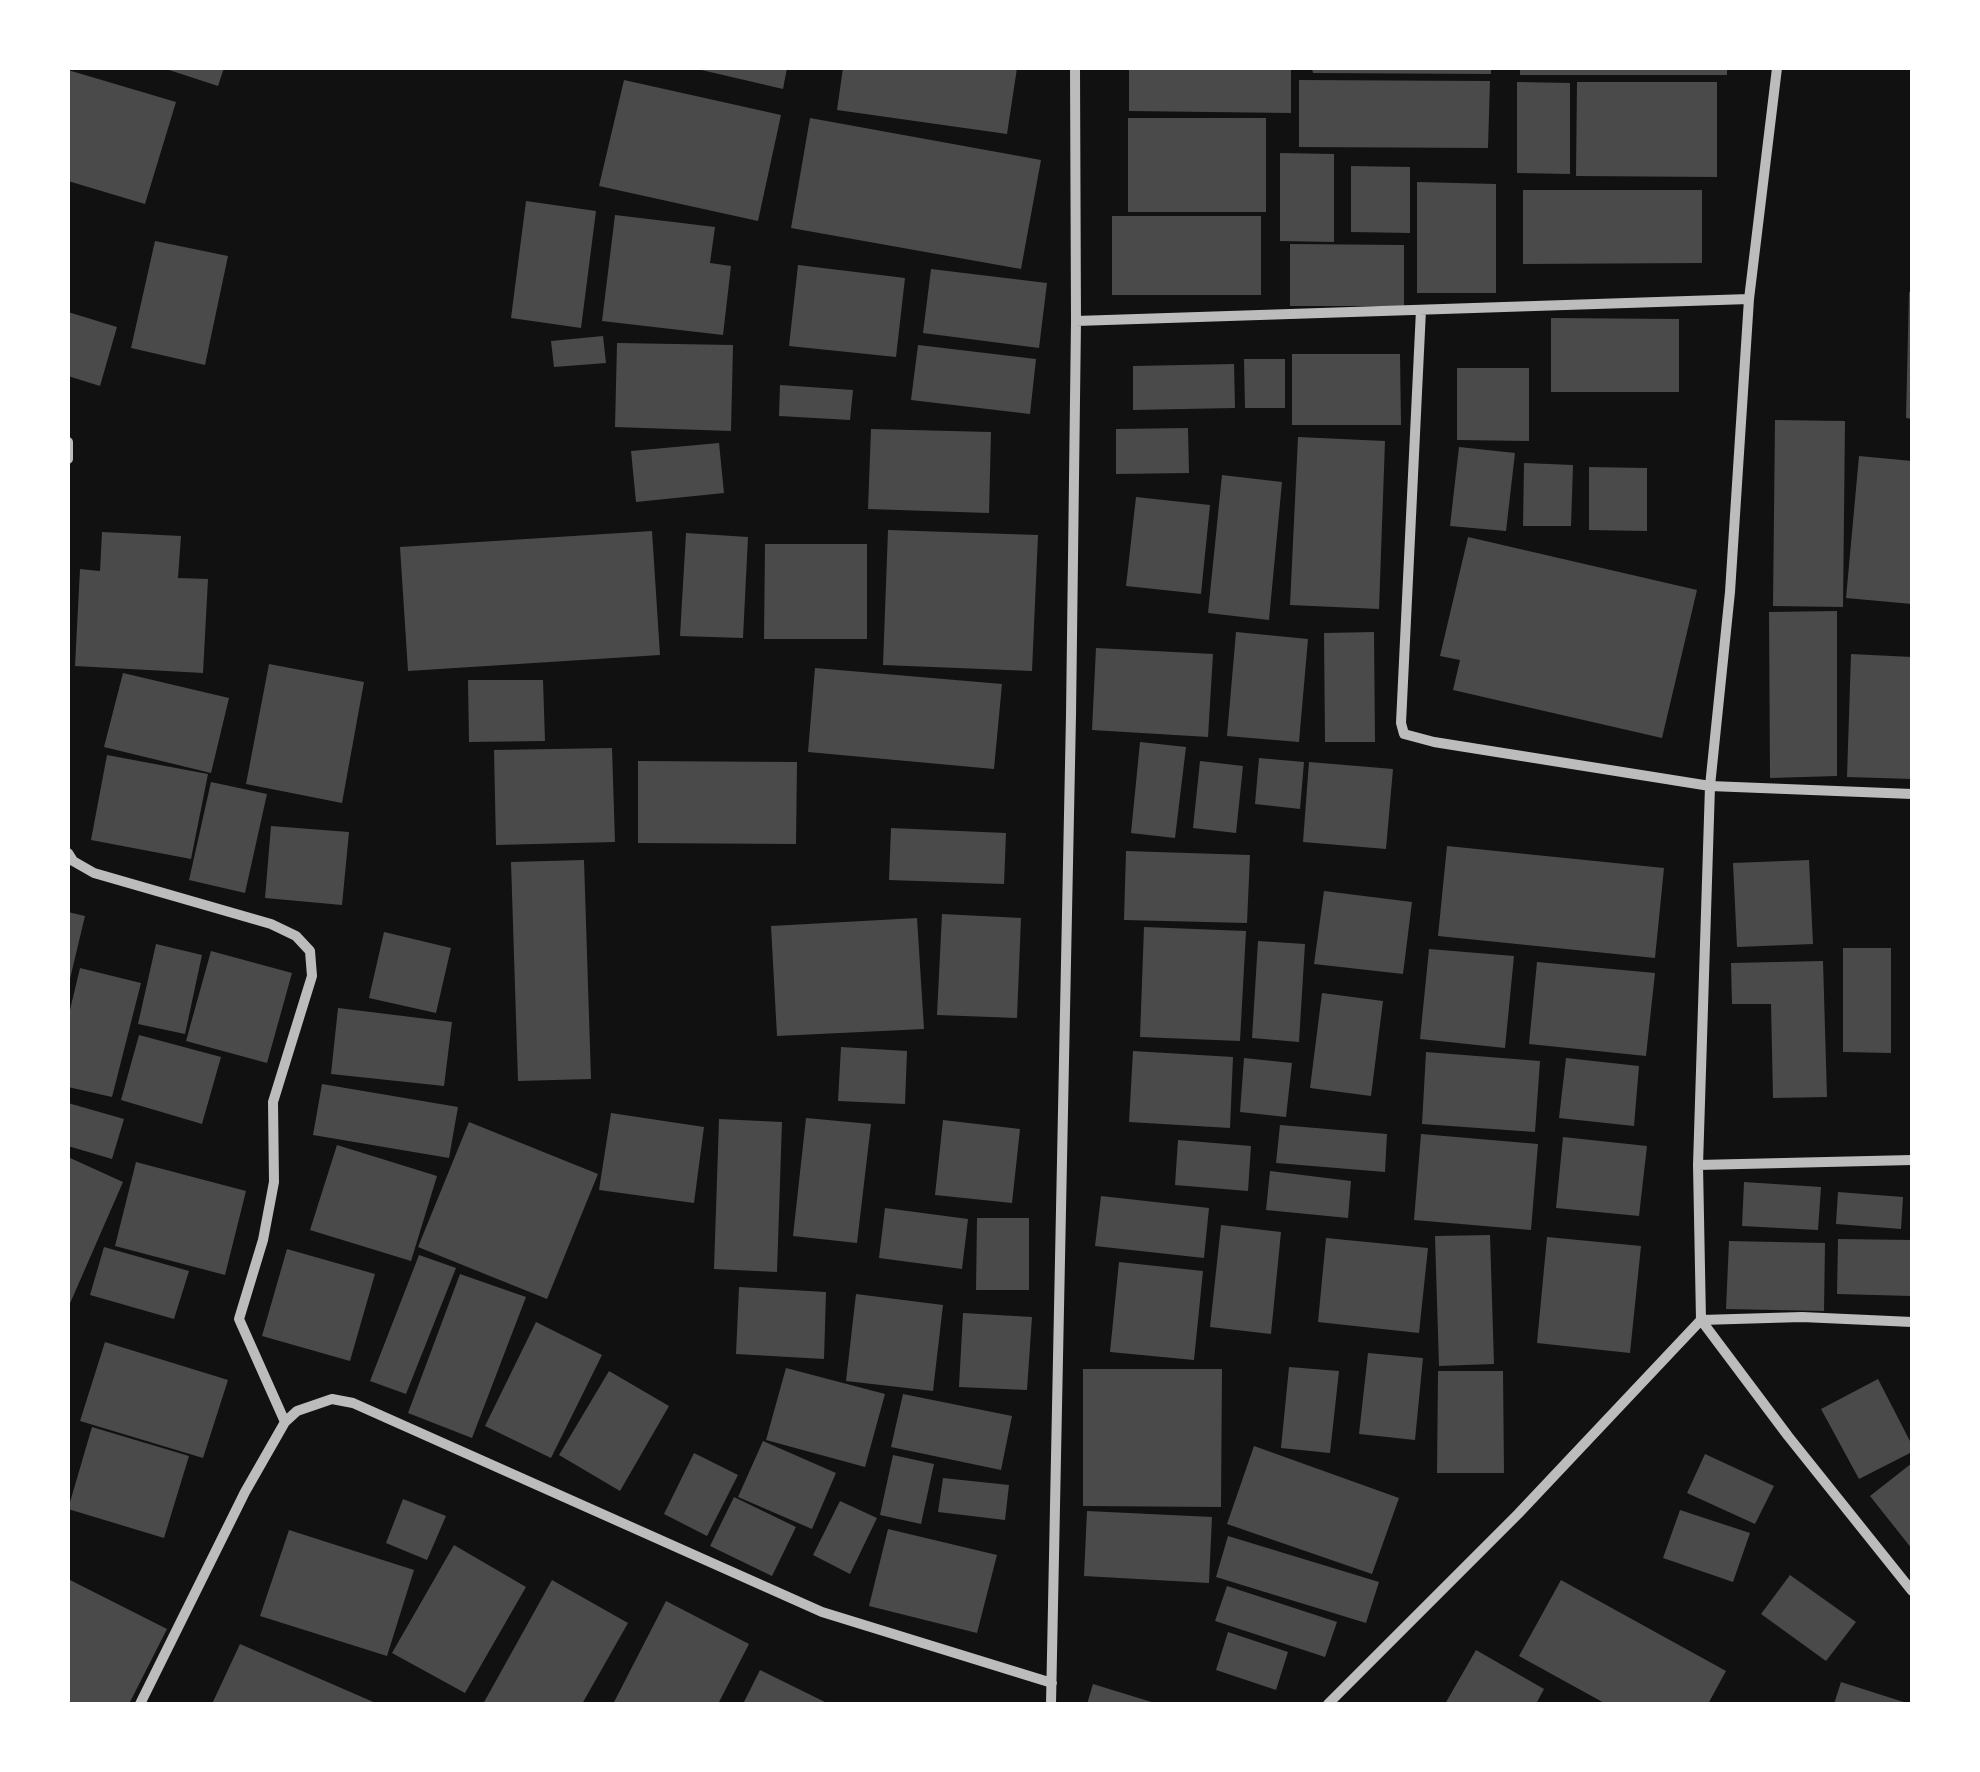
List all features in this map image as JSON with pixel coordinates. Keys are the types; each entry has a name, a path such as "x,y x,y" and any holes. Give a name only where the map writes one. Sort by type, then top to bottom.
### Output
{"street":[{"path":"1051,1704 1076,321 1075,68"},
{"path":"1777,68 1750,300 1730,592 1710,786 1698,1165 1701,1320 1912,1590"},
{"path":"1076,321 1750,300"},
{"path":"1421,310 1401,723 1404,734 1710,786 1912,794"},
{"path":"68,442 68,459"},
{"path":"68,853 94,873 271,924 296,936 310,951 312,976 273,1102 274,1182 263,1240 238,1318 285,1422"},
{"path":"1698,1165 1912,1160"},
{"path":"1328,1704 1518,1514 1701,1320 1802,1317 1912,1322"},
{"path":"140,1704 245,1492 285,1422 313,1404 332,1400 353,1403 822,1612 1052,1683"}],"building":[{"path":"163,68 224,68 218,86"},
{"path":"693,68 787,68 783,89"},
{"path":"843,68 1017,68 1007,134 837,110"},
{"path":"1129,68 1291,68 1291,113 1129,111"},
{"path":"1312,68 1491,68 1491,74 1313,73"},
{"path":"1520,68 1727,68 1727,75 1520,75"},
{"path":"68,70 176,102 145,204 68,181"},
{"path":"624,80 781,115 758,221 599,186"},
{"path":"1299,80 1490,81 1488,148 1299,147"},
{"path":"1517,82 1570,83 1570,174 1517,173"},
{"path":"1577,82 1717,82 1717,177 1576,176"},
{"path":"810,118 1041,160 1021,269 791,228"},
{"path":"1128,118 1266,118 1266,212 1128,212"},
{"path":"1280,153 1334,154 1334,242 1280,241"},
{"path":"1351,166 1410,167 1410,233 1351,232"},
{"path":"1417,182 1496,184 1496,293 1417,293"},
{"path":"1523,190 1702,190 1702,263 1523,264"},
{"path":"526,201 596,211 581,328 511,318"},
{"path":"615,215 715,227 710,263 731,266 723,335 602,321"},
{"path":"1112,216 1261,216 1261,295 1112,295"},
{"path":"155,241 228,256 205,365 131,348"},
{"path":"1290,244 1404,245 1404,306 1290,306"},
{"path":"798,265 905,278 896,357 789,346"},
{"path":"931,269 1047,283 1039,348 923,333"},
{"path":"1912,292 1912,419 1906,418"},
{"path":"68,312 117,327 100,386 68,376"},
{"path":"1551,318 1679,319 1679,392 1551,392"},
{"path":"603,336 606,363 554,367 551,341"},
{"path":"617,343 733,345 731,431 615,427"},
{"path":"918,345 1036,359 1030,414 911,400"},
{"path":"1292,354 1400,354 1401,425 1292,425"},
{"path":"1244,359 1285,359 1285,408 1245,408"},
{"path":"1234,364 1235,408 1133,410 1133,366"},
{"path":"1457,368 1529,368 1529,441 1457,440"},
{"path":"780,385 853,390 850,420 779,416"},
{"path":"1775,420 1845,421 1843,607 1773,606"},
{"path":"1188,428 1189,473 1116,474 1116,429"},
{"path":"871,429 991,432 989,513 868,509"},
{"path":"1298,437 1385,441 1379,609 1290,605"},
{"path":"719,443 724,493 636,502 631,451"},
{"path":"1459,447 1515,453 1506,531 1450,526"},
{"path":"1859,456 1912,461 1912,604 1846,598"},
{"path":"1524,463 1573,465 1571,526 1523,526"},
{"path":"1589,467 1647,468 1647,531 1589,530"},
{"path":"1222,475 1282,482 1269,620 1208,613"},
{"path":"1136,497 1210,505 1201,594 1126,586"},
{"path":"888,530 1038,535 1032,671 883,665"},
{"path":"652,531 660,655 408,671 400,547"},
{"path":"102,532 181,536 178,578 208,579 203,673 75,666 80,569 100,571"},
{"path":"686,533 748,537 743,638 680,636"},
{"path":"1468,537 1697,590 1662,738 1453,690 1460,660 1440,656"},
{"path":"765,544 867,544 867,639 764,639"},
{"path":"1837,611 1837,776 1770,778 1769,612"},
{"path":"1236,632 1308,639 1299,742 1227,736"},
{"path":"1374,632 1375,742 1325,742 1324,633"},
{"path":"1096,648 1213,654 1208,737 1092,730"},
{"path":"1851,654 1912,657 1912,779 1847,777"},
{"path":"269,664 364,682 342,803 246,784"},
{"path":"815,668 1002,684 994,769 808,752"},
{"path":"123,673 229,698 211,773 104,747"},
{"path":"468,680 543,680 545,741 469,742"},
{"path":"1140,742 1186,747 1175,838 1131,833"},
{"path":"612,748 615,842 496,845 494,750"},
{"path":"107,755 208,774 191,859 91,840"},
{"path":"1259,758 1304,762 1300,809 1255,804"},
{"path":"638,761 797,762 796,844 638,843"},
{"path":"1200,761 1243,766 1236,833 1193,828"},
{"path":"1309,762 1393,769 1386,849 1303,842"},
{"path":"211,782 267,794 245,893 189,880"},
{"path":"271,826 349,832 342,905 265,898"},
{"path":"891,828 1006,833 1004,884 889,880"},
{"path":"1447,846 1664,868 1655,958 1438,936"},
{"path":"1126,851 1250,855 1247,923 1124,920"},
{"path":"584,860 591,1079 518,1081 511,862"},
{"path":"1809,860 1813,944 1737,947 1733,863"},
{"path":"1324,891 1412,902 1403,974 1314,964"},
{"path":"68,912 85,916 69,983 68,983"},
{"path":"942,914 1021,918 1017,1018 937,1015"},
{"path":"917,918 924,1029 777,1036 771,926"},
{"path":"1144,927 1246,931 1240,1041 1140,1037"},
{"path":"384,932 451,948 436,1013 369,998"},
{"path":"1258,941 1305,944 1299,1042 1252,1038"},
{"path":"156,944 202,955 185,1034 138,1024"},
{"path":"1843,948 1891,948 1891,1053 1843,1052"},
{"path":"1429,949 1514,956 1505,1048 1420,1039"},
{"path":"211,951 292,973 267,1063 186,1041"},
{"path":"1823,961 1827,1097 1773,1098 1771,1004 1732,1004 1731,963"},
{"path":"1537,962 1655,973 1646,1056 1529,1044"},
{"path":"80,968 141,983 112,1097 68,1087 68,1018"},
{"path":"1322,993 1383,1001 1371,1096 1310,1088"},
{"path":"338,1008 452,1022 444,1086 331,1074"},
{"path":"139,1035 221,1057 202,1124 121,1100"},
{"path":"841,1047 907,1051 905,1104 838,1101"},
{"path":"1133,1051 1233,1057 1230,1128 1129,1122"},
{"path":"1426,1052 1540,1061 1535,1132 1422,1124"},
{"path":"1244,1058 1292,1063 1286,1117 1240,1112"},
{"path":"1566,1058 1639,1066 1634,1126 1559,1118"},
{"path":"322,1084 458,1107 449,1158 313,1135"},
{"path":"68,1103 124,1119 112,1159 68,1146"},
{"path":"611,1113 704,1127 694,1203 599,1190"},
{"path":"806,1118 871,1124 857,1243 793,1236"},
{"path":"719,1119 782,1122 777,1272 714,1269"},
{"path":"943,1120 1020,1129 1012,1203 935,1195"},
{"path":"469,1122 598,1174 547,1299 418,1247"},
{"path":"1280,1125 1387,1134 1385,1172 1276,1163"},
{"path":"1421,1134 1538,1144 1531,1230 1414,1220"},
{"path":"1563,1137 1647,1146 1639,1216 1556,1208"},
{"path":"1178,1140 1251,1146 1248,1191 1175,1185"},
{"path":"337,1145 437,1176 411,1261 310,1230"},
{"path":"68,1157 123,1182 68,1308"},
{"path":"136,1162 246,1191 225,1275 115,1246"},
{"path":"1270,1171 1351,1181 1348,1218 1266,1210"},
{"path":"1744,1182 1821,1187 1818,1230 1742,1226"},
{"path":"1838,1192 1903,1197 1901,1229 1836,1224"},
{"path":"1101,1196 1209,1208 1204,1258 1095,1246"},
{"path":"885,1208 968,1219 962,1269 879,1258"},
{"path":"977,1218 1029,1218 1029,1290 976,1290"},
{"path":"1221,1225 1281,1232 1271,1334 1210,1327"},
{"path":"1490,1235 1494,1364 1439,1366 1435,1236"},
{"path":"1547,1237 1641,1246 1630,1353 1537,1343"},
{"path":"1326,1238 1428,1248 1419,1333 1318,1322"},
{"path":"1838,1239 1912,1240 1912,1296 1837,1294"},
{"path":"1729,1241 1825,1243 1824,1311 1726,1309"},
{"path":"104,1247 189,1271 174,1319 90,1295"},
{"path":"287,1249 375,1274 350,1361 262,1336"},
{"path":"419,1255 456,1268 406,1394 370,1381"},
{"path":"1119,1262 1203,1271 1194,1360 1110,1352"},
{"path":"460,1274 526,1297 472,1438 408,1413"},
{"path":"739,1287 826,1292 824,1359 736,1354"},
{"path":"856,1294 943,1305 933,1391 846,1381"},
{"path":"963,1313 1032,1317 1027,1390 959,1387"},
{"path":"536,1322 602,1355 551,1458 485,1426"},
{"path":"105,1342 228,1380 203,1458 80,1421"},
{"path":"1368,1353 1423,1358 1415,1440 1359,1434"},
{"path":"1289,1367 1339,1371 1330,1453 1281,1448"},
{"path":"786,1368 885,1394 865,1467 766,1440"},
{"path":"1083,1369 1222,1369 1221,1507 1083,1506"},
{"path":"609,1371 669,1406 620,1491 559,1455"},
{"path":"1438,1371 1503,1371 1504,1473 1437,1473"},
{"path":"1878,1379 1912,1452 1859,1479 1821,1409"},
{"path":"903,1394 1012,1416 1001,1470 891,1447"},
{"path":"92,1427 189,1456 164,1538 68,1509"},
{"path":"763,1441 836,1473 812,1529 738,1497"},
{"path":"1254,1446 1399,1498 1372,1574 1227,1524"},
{"path":"694,1453 738,1475 707,1536 664,1514"},
{"path":"1705,1454 1774,1486 1755,1524 1687,1493"},
{"path":"893,1455 934,1464 921,1524 880,1515"},
{"path":"1912,1463 1912,1549 1870,1496"},
{"path":"943,1478 1009,1485 1005,1520 938,1512"},
{"path":"734,1497 796,1527 772,1576 710,1546"},
{"path":"403,1499 446,1516 427,1560 386,1543"},
{"path":"840,1501 877,1518 850,1574 813,1555"},
{"path":"1680,1510 1750,1533 1733,1582 1663,1558"},
{"path":"1087,1511 1212,1517 1209,1583 1084,1576"},
{"path":"888,1529 997,1555 977,1633 869,1606"},
{"path":"289,1530 414,1570 387,1656 260,1616"},
{"path":"1228,1536 1379,1582 1366,1623 1216,1577"},
{"path":"454,1545 526,1587 465,1693 392,1653"},
{"path":"1790,1575 1856,1622 1826,1661 1761,1614"},
{"path":"68,1579 167,1629 129,1704 68,1704"},
{"path":"552,1580 628,1623 582,1704 483,1704"},
{"path":"1561,1580 1726,1671 1708,1704 1606,1704 1519,1656"},
{"path":"1227,1586 1337,1622 1325,1657 1215,1621"},
{"path":"666,1601 749,1644 718,1704 613,1704"},
{"path":"1228,1632 1288,1652 1276,1690 1216,1670"},
{"path":"240,1644 378,1704 212,1704"},
{"path":"1476,1650 1544,1689 1536,1704 1445,1704"},
{"path":"760,1670 829,1704 743,1704"},
{"path":"1841,1682 1910,1704 1834,1704"},
{"path":"1093,1684 1158,1704 1087,1704"}]}
